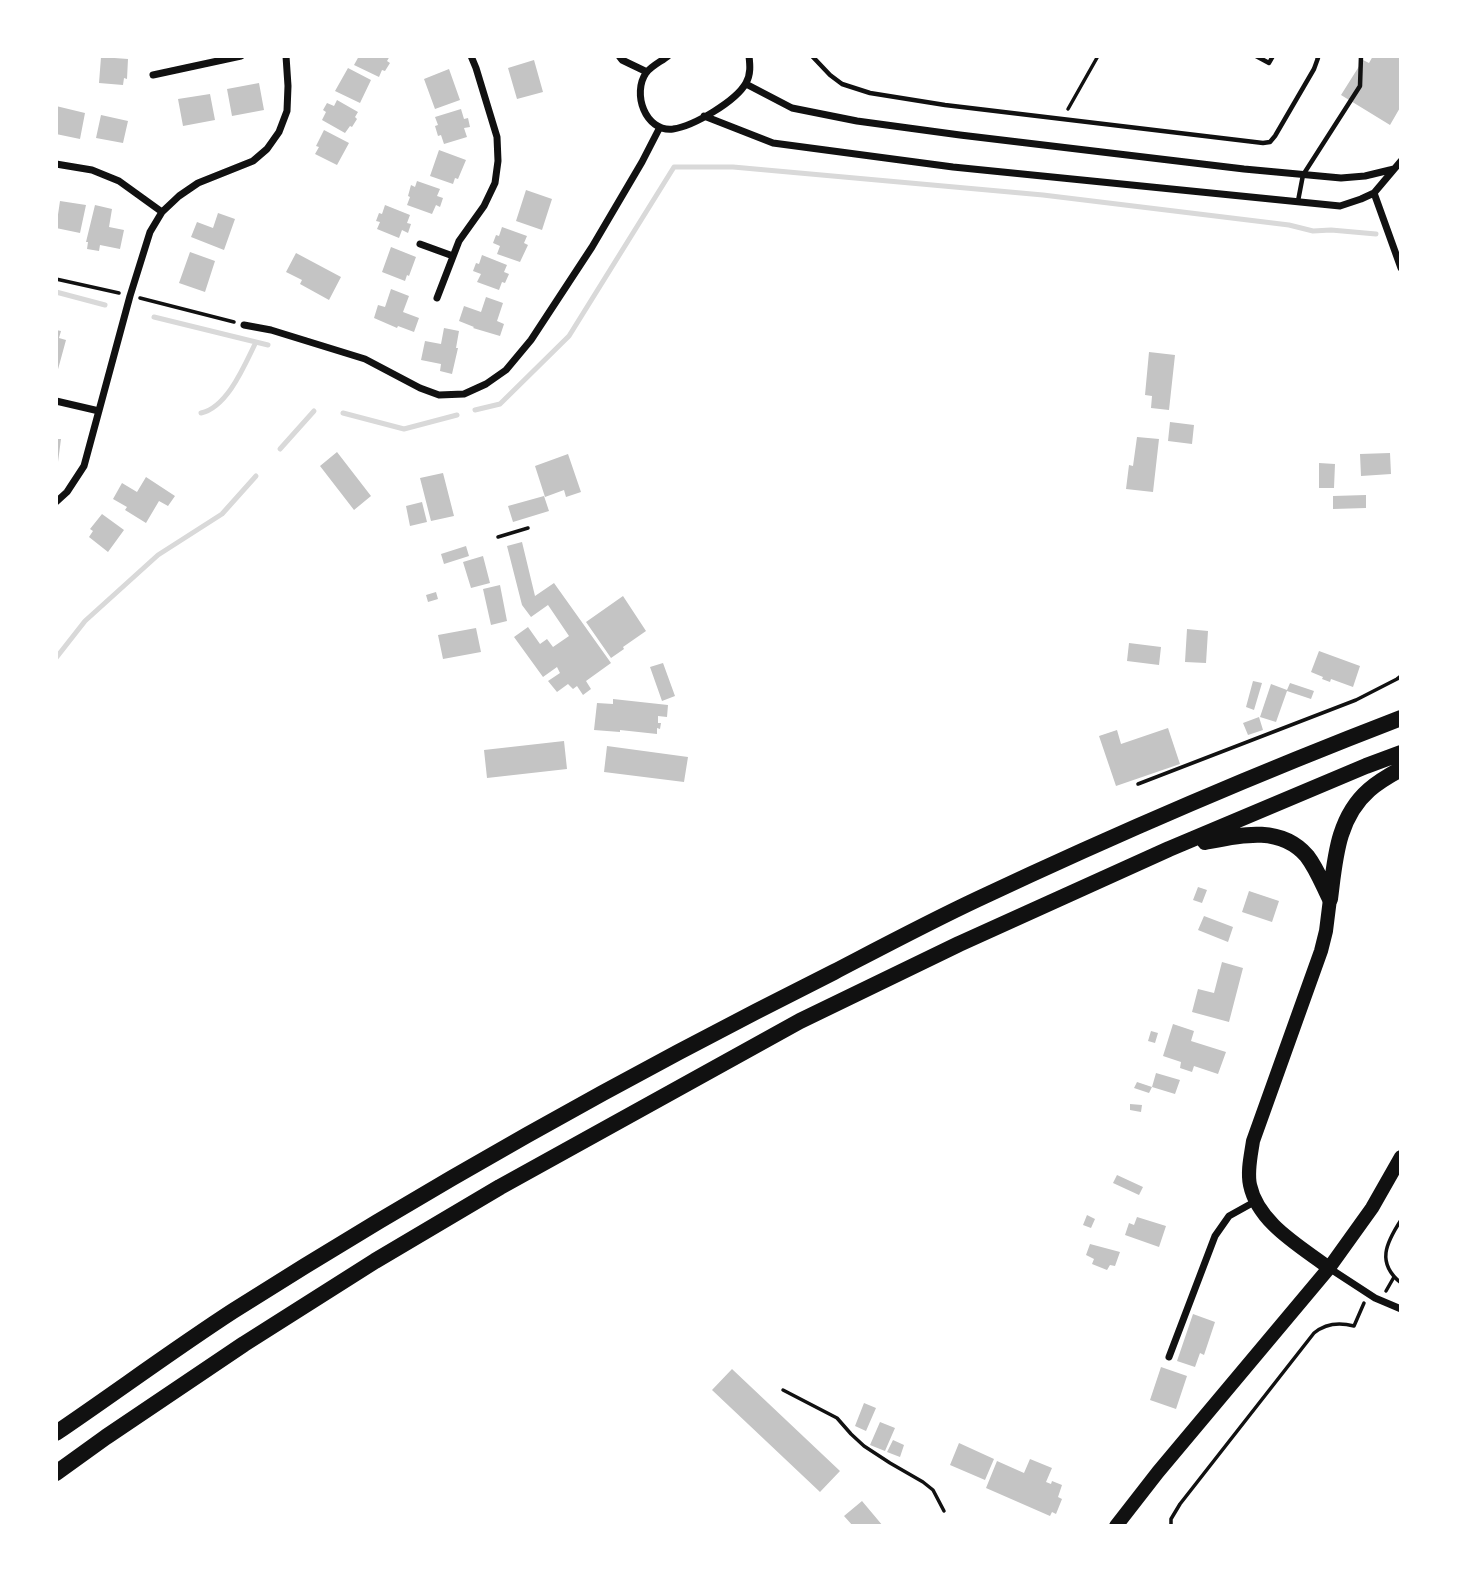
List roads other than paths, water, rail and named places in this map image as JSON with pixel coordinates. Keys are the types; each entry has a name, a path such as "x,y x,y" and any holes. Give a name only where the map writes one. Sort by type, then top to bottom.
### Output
{"highway":[{"path":"56,1433 230,1313 451,1178 626,1079 977,900 1244,781 1401,718"},
{"path":"56,1472 244,1344 375,1261 500,1187 800,1021 959,944 1169,849 1401,753"},
{"path":"1330,900 1340,833 1353,808 1369,790 1401,769"},
{"path":"1169,849 1241,835 1280,837 1307,856 1330,900"}],"main road":[{"path":"1329,1268 1268,1219 1249,1184 1254,1141 1321,951 1330,900"},
{"path":"1116,1526 1329,1268 1372,1208 1401,1157"}],"street":[{"path":"193,56 195,66"},
{"path":"153,75 242,56"},
{"path":"56,502 67,492 84,466 150,232 162,212 179,196 198,183 253,161 267,149 279,132 287,111 286,56"},
{"path":"437,298 459,241 484,206 495,183 497,137 471,56"},
{"path":"619,56 646,72"},
{"path":"668,56 646,72 641,87 641,105 647,116 660,127 672,129 688,124 729,102 746,84 751,67 749,56"},
{"path":"746,84 792,108 857,121 960,135 1341,178 1394,169"},
{"path":"704,116 773,143 954,167 1340,206 1374,193 1401,161"},
{"path":"244,325 271,330 365,359 439,395 464,394 486,384 506,370 531,340 592,247 660,127"},
{"path":"56,164 92,170 119,181 162,212"},
{"path":"1374,193 1401,268"},
{"path":"420,244 453,256"},
{"path":"56,401 99,411"},
{"path":"1168,1357 1215,1236 1229,1216 1256,1201"},
{"path":"1329,1268 1375,1298 1401,1309"}],"lane":[{"path":"1256,56 1269,64 1273,56"},
{"path":"815,57 830,75 842,84 870,93 1263,143 1270,142 1275,136 1314,69 1318,58 1316,56"},
{"path":"1298,201 1303,174 1360,86 1362,56"}],"waterway":[{"path":"475,410 500,404 569,336 674,167 733,167 1043,195 1289,225 1313,231 1376,234"},
{"path":"56,292 105,305"},
{"path":"154,317 268,345"},
{"path":"201,413 211,409 227,394 256,342"},
{"path":"280,449 314,411"},
{"path":"343,413 404,429 457,415"},
{"path":"56,658 85,621 158,555 222,514 256,476"}]}
